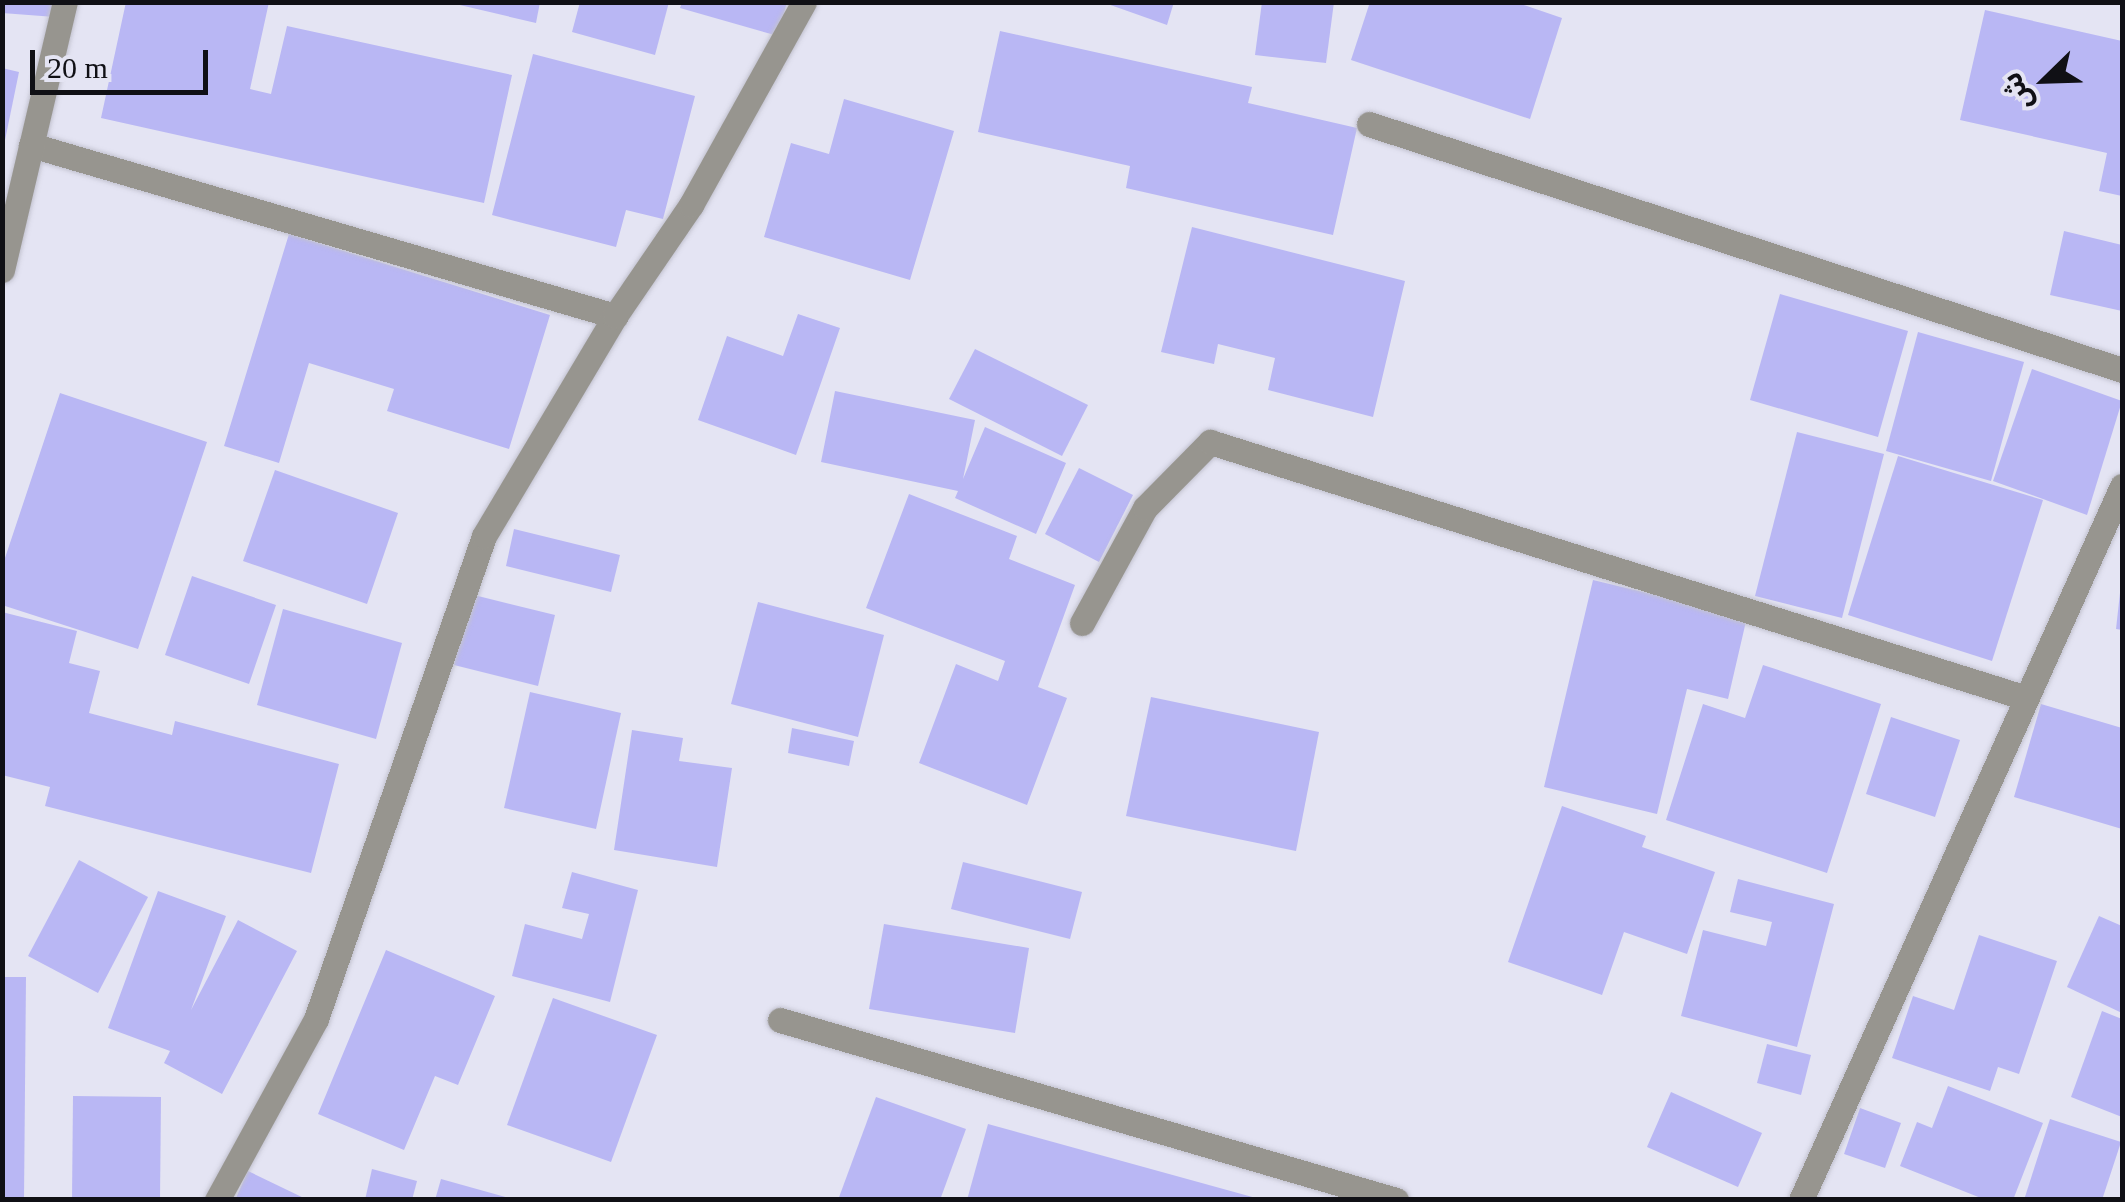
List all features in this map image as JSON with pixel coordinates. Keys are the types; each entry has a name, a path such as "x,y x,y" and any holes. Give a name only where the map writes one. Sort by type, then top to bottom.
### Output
{"street":[{"path":"2,270 65,2"},
{"path":"217,1200 316,1019 484,536 615,316 691,206 804,2"},
{"path":"1369,124 2122,370"},
{"path":"31,144 615,316"},
{"path":"1082,622 1145,508 1210,442 2023,697"},
{"path":"1800,1200 2023,697 2122,486"},
{"path":"780,1020 1396,1200"}],"building":[{"path":"2,2 56,2 55,17 2,13"},
{"path":"126,2 269,2 250,89 271,94 287,26 512,75 484,203 101,118"},
{"path":"447,2 540,2 536,23"},
{"path":"580,2 669,2 655,55 572,32"},
{"path":"682,2 787,2 778,36 680,8"},
{"path":"1102,2 1174,2 1167,25"},
{"path":"1262,2 1334,2 1326,63 1255,55"},
{"path":"1370,2 1515,2 1562,18 1530,119 1351,60"},
{"path":"1985,10 2122,41 2122,196 2099,191 2107,153 1960,120"},
{"path":"1000,31 1252,87 1248,103 1357,128 1333,235 1126,188 1130,166 978,132"},
{"path":"533,54 695,96 663,219 626,210 616,247 492,215"},
{"path":"2,68 19,72 4,145 2,145"},
{"path":"844,99 954,131 910,280 764,237 791,143 829,154"},
{"path":"1192,227 1405,281 1373,417 1268,390 1275,358 1218,344 1214,364 1161,352"},
{"path":"2064,231 2122,245 2122,311 2050,295"},
{"path":"289,234 550,315 509,449 387,411 394,389 309,363 279,463 224,446"},
{"path":"1780,294 1908,331 1878,437 1750,400"},
{"path":"798,314 840,328 796,455 698,420 727,336 783,356"},
{"path":"1918,332 2024,362 1991,481 1886,451"},
{"path":"975,349 1088,405 1062,456 949,399"},
{"path":"2032,369 2122,401 2087,515 1993,481"},
{"path":"835,391 975,420 963,479 985,427 1066,463 1036,534 955,498 958,491 821,462"},
{"path":"60,393 207,442 138,649 2,605 2,567"},
{"path":"1797,432 1884,454 1842,618 1755,596"},
{"path":"1898,456 2043,500 1992,661 1848,615"},
{"path":"1079,468 1133,495 1099,562 1045,534"},
{"path":"275,470 398,513 367,604 243,561"},
{"path":"909,494 1017,536 1009,559 1075,585 1038,687 1067,698 1027,805 919,763 956,664 998,681 1005,661 866,608"},
{"path":"514,529 620,555 611,592 506,566"},
{"path":"192,576 276,605 249,684 165,655"},
{"path":"1593,580 1747,617 1728,699 1687,689 1657,814 1544,787"},
{"path":"2122,593 2122,630 2116,629"},
{"path":"470,594 555,615 538,686 454,665"},
{"path":"758,602 884,635 858,737 731,704"},
{"path":"283,609 402,643 376,739 257,705"},
{"path":"2,612 77,631 69,663 100,671 89,713 172,735 175,721 339,764 311,873 45,806 50,787 2,775"},
{"path":"1763,665 1881,704 1827,873 1666,820 1703,704 1745,718"},
{"path":"530,692 621,713 596,829 504,808"},
{"path":"1151,697 1319,732 1296,851 1126,816"},
{"path":"2041,704 2122,728 2122,829 2014,797"},
{"path":"1891,717 1960,740 1935,817 1866,794"},
{"path":"792,728 854,741 849,766 788,753"},
{"path":"632,730 683,738 679,761 732,768 717,867 614,850"},
{"path":"1562,806 1646,836 1642,847 1715,872 1687,954 1624,932 1602,995 1508,962"},
{"path":"79,860 148,897 98,993 28,956"},
{"path":"963,862 1082,892 1070,939 951,909"},
{"path":"572,872 638,890 610,1002 512,976 525,924 582,939 589,914 562,908"},
{"path":"1738,879 1834,904 1797,1047 1681,1016 1703,930 1766,946 1772,922 1730,912"},
{"path":"158,891 226,916 191,1010 238,920 297,951 222,1094 164,1063 170,1051 108,1028"},
{"path":"2099,916 2122,926 2122,1013 2067,987"},
{"path":"884,924 1029,948 1015,1033 869,1009"},
{"path":"1979,935 2057,961 2019,1074 1998,1067 1990,1091 1892,1058 1913,996 1954,1010"},
{"path":"386,950 495,996 458,1085 435,1076 404,1150 318,1114"},
{"path":"2,977 26,977 24,1200 2,1200"},
{"path":"553,998 657,1035 611,1162 507,1125"},
{"path":"2102,1011 2122,1019 2122,1117 2071,1097"},
{"path":"1767,1044 1811,1055 1801,1095 1757,1083"},
{"path":"1948,1086 2043,1123 2013,1200 1986,1200 1900,1166 1917,1122 1932,1128"},
{"path":"1671,1092 1762,1133 1738,1187 1647,1147"},
{"path":"73,1096 161,1097 160,1200 72,1200"},
{"path":"876,1097 966,1129 940,1200 838,1200"},
{"path":"1860,1108 1901,1123 1885,1168 1844,1154"},
{"path":"2050,1119 2121,1142 2102,1200 2024,1200"},
{"path":"988,1124 1256,1198 1256,1200 967,1200"},
{"path":"372,1169 417,1181 412,1200 365,1200"},
{"path":"248,1171 308,1200 235,1200"},
{"path":"441,1179 509,1198 435,1200"}]}
